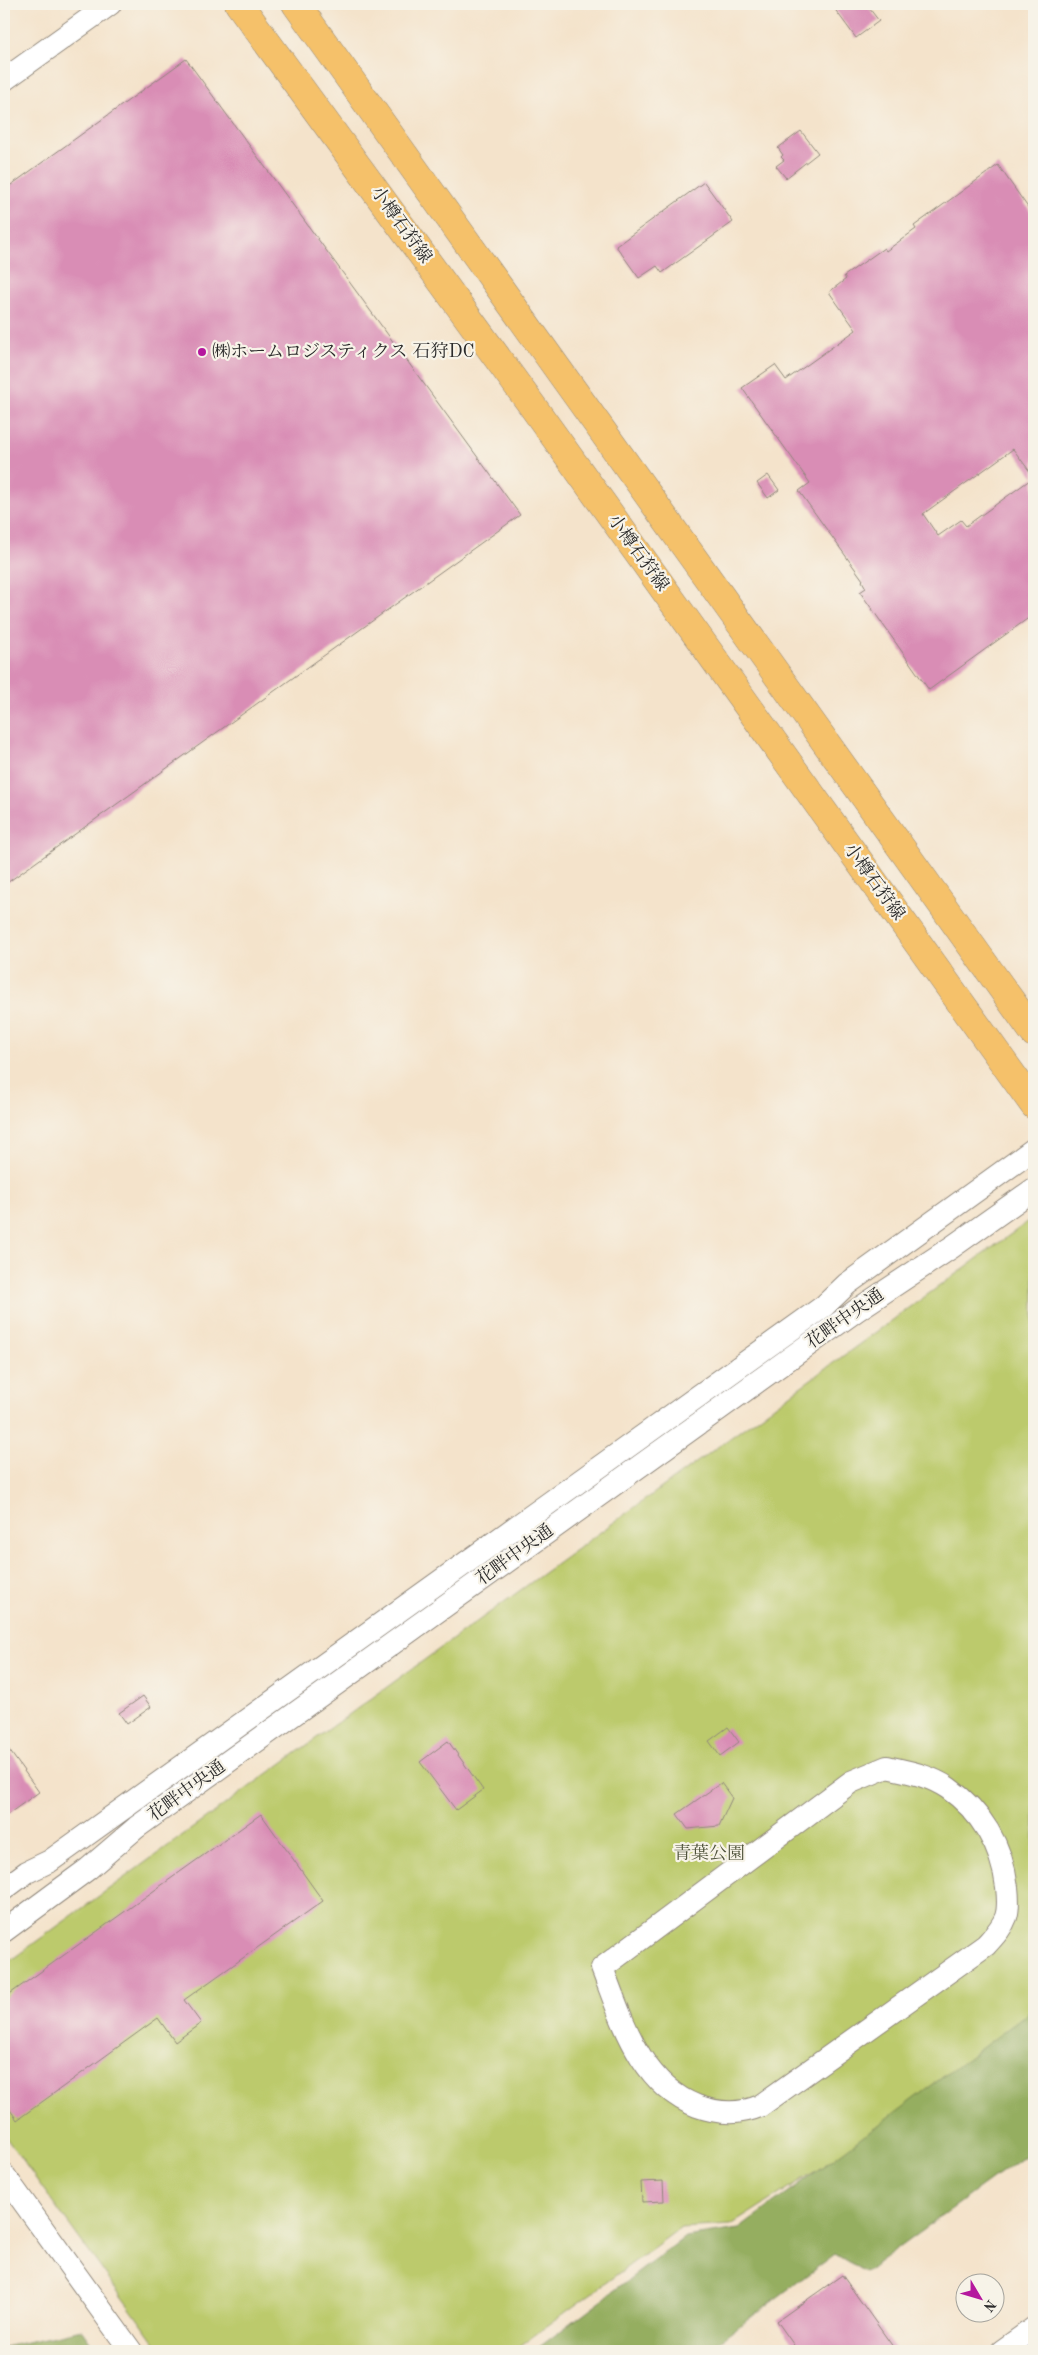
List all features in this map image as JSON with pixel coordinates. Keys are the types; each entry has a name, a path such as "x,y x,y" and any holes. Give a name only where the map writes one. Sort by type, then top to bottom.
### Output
{"main road":[{"name":"小樽石狩線","path":"239,4 531,404 1034,1105"},
{"path":"296,4 1034,1033"}],"street":[{"path":"4,80 110,4"},
{"name":"花畔中央通","path":"4,1889 26,1872 50,1861 824,1306 847,1284 1034,1149"},
{"name":"花畔中央通","path":"4,1931 88,1869 137,1827 849,1316 1034,1189"},
{"path":"887,1767 933,1780 967,1804 982,1821 993,1838 1006,1876 1008,1898 1006,1916 998,1932 986,1945 760,2106 734,2113 705,2109 685,2101 655,2077 642,2060 622,2020 602,1968 640,1938 851,1782 887,1767"},
{"path":"4,2175 131,2351"},
{"path":"1002,2351 1034,2328"}],"green space":[{"name":"青葉公園","path":"1029,1221 1034,1222 1034,2025 960,2079 731,2225 680,2228 513,2351 161,2351 4,2135 4,1965"},
{"path":"1034,2009 1034,2149 865,2272 835,2254 706,2351 534,2351 685,2237 739,2229"},
{"path":"82,2330 97,2351 4,2351 4,2347"}],"building":[{"path":"831,4 866,4 879,21 856,38"},
{"name":"㈱ホームロジスティクス 石狩DC","path":"186,59 520,515 4,885 4,190"},
{"path":"801,131 818,153 786,178 776,166 784,160 778,148"},
{"path":"998,165 1034,216 1034,477 1034,614 929,690 860,592 866,588 863,580 799,491 810,483 742,388 775,365 786,380 856,330 829,292 846,279 844,276 884,248 886,251 916,229 914,226","holes":["1013,449 1034,477 966,526 961,520 938,536 923,514"]},
{"path":"704,182 733,222 662,273 657,266 639,278 616,246"},
{"path":"768,475 779,490 768,498 757,483"},
{"path":"143,1696 151,1707 127,1724 119,1713"},
{"path":"728,1727 739,1742 720,1756 709,1741"},
{"path":"448,1741 483,1790 456,1810 420,1762"},
{"path":"4,1743 39,1792 4,1817"},
{"path":"721,1783 732,1798 719,1826 688,1829 677,1814"},
{"path":"261,1814 323,1901 184,2000 201,2023 175,2042 158,2018 17,2120 4,2101 4,1998"},
{"path":"663,2181 664,2201 642,2202 641,2182"},
{"path":"842,2275 896,2351 798,2351 777,2321"}],"place":[{"name":"㈱ホームロジスティクス 石狩DC","path":"202,352"}]}
